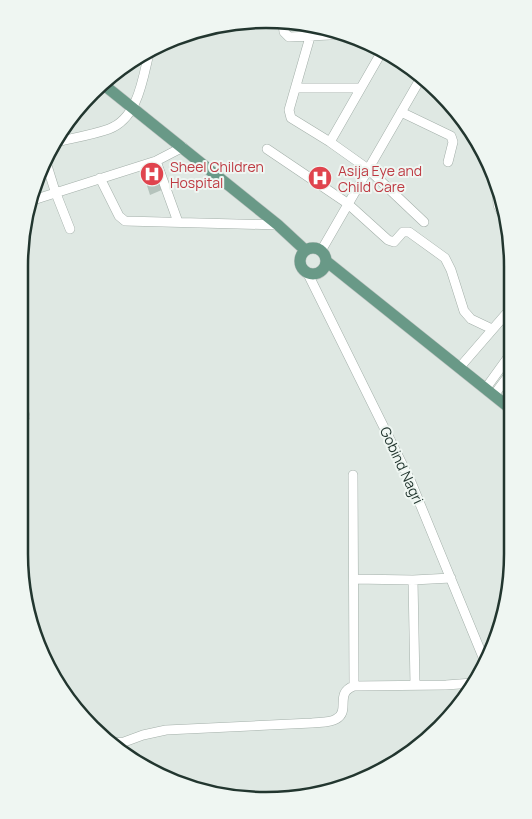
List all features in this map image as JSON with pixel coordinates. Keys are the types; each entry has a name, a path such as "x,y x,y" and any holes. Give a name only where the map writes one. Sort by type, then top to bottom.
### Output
{"main road":[{"path":"108,88 278,225 305,250"},
{"path":"323,256 323,269 315,273 307,272 300,261 305,250 313,248 323,256 460,367 504,403"}],"street":[{"path":"284,28 284,32 289,37 310,37 320,34"},
{"path":"310,37 289,110 291,118 330,142 368,169 424,222"},
{"path":"330,142 379,56"},
{"path":"63,140 110,129 120,122 134,108 147,59"},
{"path":"323,256 347,203 418,83"},
{"path":"296,88 361,88"},
{"path":"401,112 451,136 453,142 448,162"},
{"path":"38,198 156,160 182,147"},
{"path":"267,149 347,203 392,242 396,242 403,232 409,232 440,254 451,270 464,311 471,319 492,329"},
{"path":"156,160 178,222"},
{"path":"48,170 70,229"},
{"path":"100,178 121,219 278,225"},
{"name":"Gobind Nagri","path":"307,272 411,482 483,652"},
{"path":"460,367 504,316"},
{"path":"490,392 504,367"},
{"path":"490,392 504,379"},
{"path":"353,475 354,686"},
{"path":"354,579 413,580 451,578"},
{"path":"413,580 414,685"},
{"path":"121,742 154,732 331,721 337,719 341,714 344,693 348,688 354,686 466,683"}],"building":[{"path":"147,168 148,172 156,168 164,189 150,195 142,170"}],"place":[{"name":"Sheel Children Hospital","path":"152,174"},
{"name":"Asija Eye and Child Care","path":"320,178"}]}
